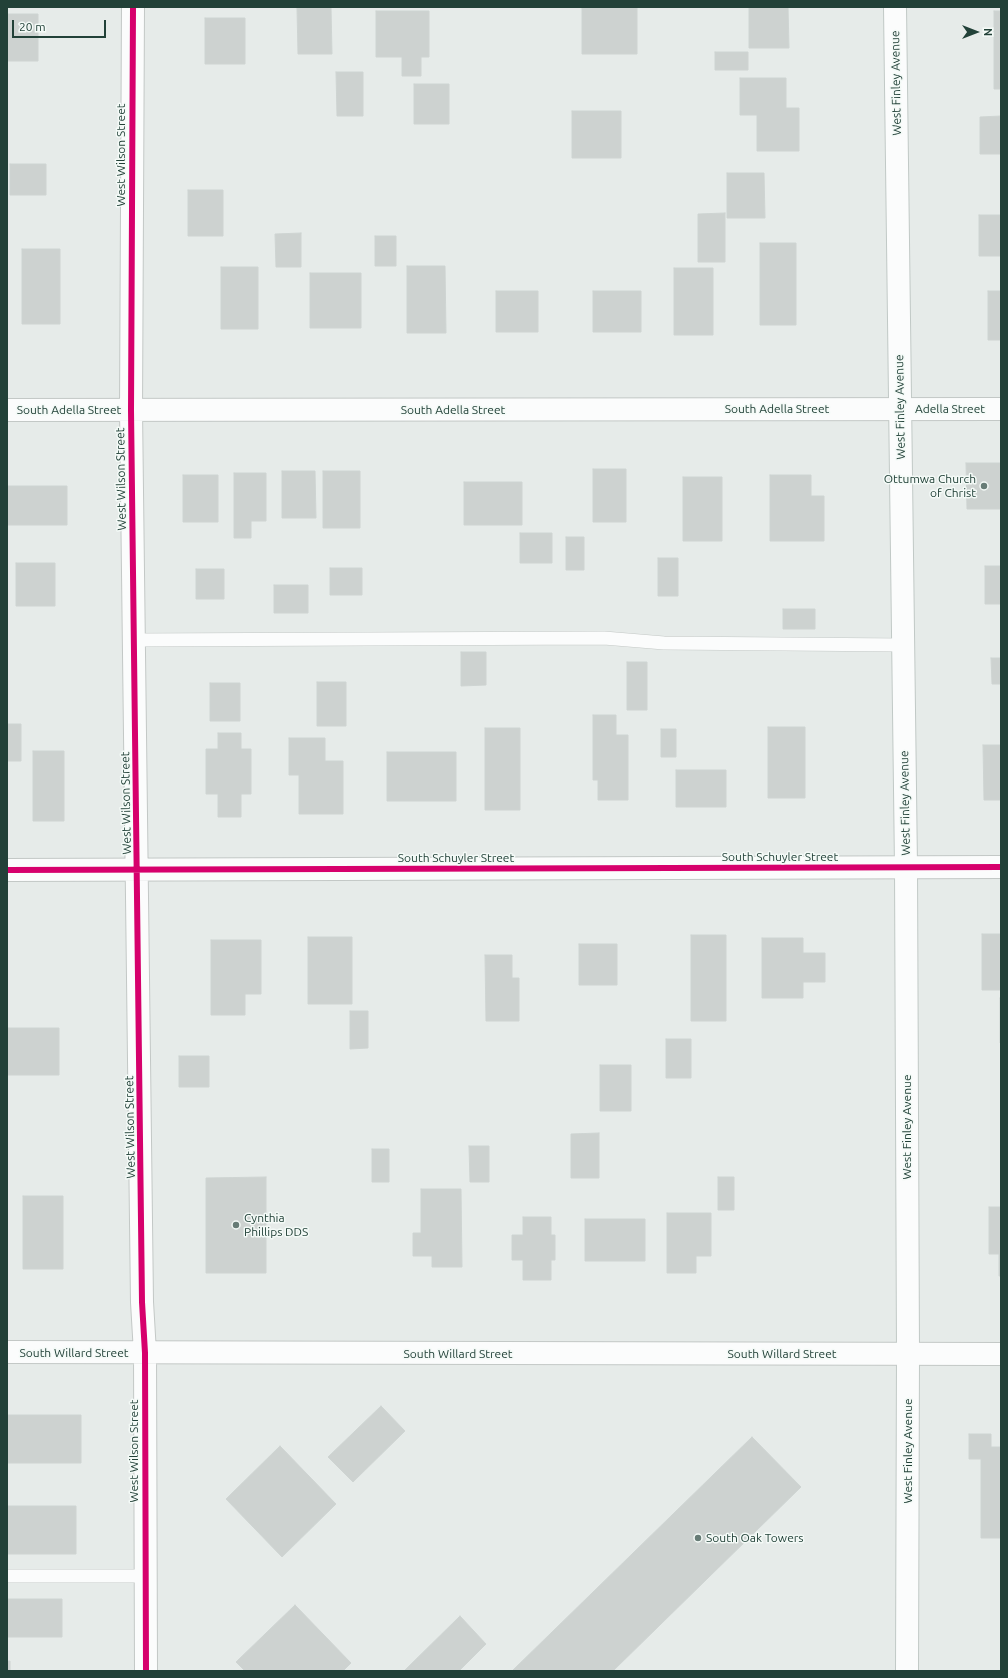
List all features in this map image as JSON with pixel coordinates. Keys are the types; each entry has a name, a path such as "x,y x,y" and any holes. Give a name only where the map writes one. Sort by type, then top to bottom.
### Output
{"street":[{"name":"West Wilson Street","path":"133,7 131,410 138,870 142,1302 145,1353 146,1671"},
{"name":"West Finley Avenue","path":"895,7 906,867 908,1354 907,1671"},
{"name":"Adella Street","path":"900,409 1001,408"},
{"name":"South Adella Street","path":"7,410 900,409"},
{"name":"South Schuyler Street","path":"7,870 1001,867"},
{"name":"South Willard Street","path":"7,1352 1001,1354"}],"lane":[{"path":"134,640 604,638 664,644 903,645"},
{"path":"7,1576 145,1576"}],"building":[{"path":"749,7 788,7 789,48 749,48"},
{"path":"297,8 331,8 332,54 298,54"},
{"path":"582,8 637,8 637,54 582,54"},
{"path":"376,11 429,11 429,57 421,57 421,76 402,76 402,57 376,57"},
{"path":"994,11 1001,11 1001,89 994,89"},
{"path":"7,14 38,14 38,61 7,61"},
{"path":"205,18 245,18 245,64 205,64"},
{"path":"715,52 748,52 748,70 715,70"},
{"path":"336,72 363,72 363,116 337,116"},
{"path":"740,78 786,78 786,108 799,108 799,151 757,151 757,115 740,115"},
{"path":"414,84 449,84 449,124 414,124"},
{"path":"572,111 621,111 621,158 572,158"},
{"path":"1001,116 1001,154 980,154 980,117"},
{"path":"10,164 46,164 46,195 10,195"},
{"path":"727,173 764,173 765,218 727,218"},
{"path":"188,190 223,190 223,236 188,236"},
{"path":"725,213 725,262 698,262 698,214"},
{"path":"979,215 1001,215 1001,256 979,256"},
{"path":"301,233 301,267 276,267 275,234"},
{"path":"375,236 396,236 396,266 375,266"},
{"path":"760,243 796,243 796,325 760,325"},
{"path":"22,249 60,249 60,324 22,324"},
{"path":"407,266 445,266 446,333 407,333"},
{"path":"221,267 258,267 258,329 221,329"},
{"path":"674,268 713,268 713,335 674,335"},
{"path":"310,273 361,273 361,328 310,328"},
{"path":"496,291 538,291 538,332 496,332"},
{"path":"593,291 641,291 641,332 593,332"},
{"path":"988,291 1001,291 1001,340 988,340"},
{"name":"Ottumwa Church of Christ","path":"966,463 1001,463 1001,509 967,509"},
{"path":"593,469 626,469 626,522 593,522"},
{"path":"282,471 315,471 316,518 282,518"},
{"path":"323,471 360,471 360,528 323,528"},
{"path":"234,473 266,473 266,521 251,521 251,538 234,538"},
{"path":"183,475 218,475 218,522 183,522"},
{"path":"770,475 811,475 811,496 824,496 824,541 770,541"},
{"path":"683,477 722,477 722,541 683,541"},
{"path":"464,482 522,482 522,525 464,525"},
{"path":"7,486 67,486 67,525 7,525"},
{"path":"520,533 552,533 552,563 520,563"},
{"path":"566,537 584,537 584,570 566,570"},
{"path":"658,558 678,558 678,596 658,596"},
{"path":"16,563 55,563 55,606 16,606"},
{"path":"985,566 1001,566 1001,604 985,604"},
{"path":"330,568 362,568 362,595 330,595"},
{"path":"196,569 224,569 224,599 196,599"},
{"path":"274,585 308,585 308,613 274,613"},
{"path":"783,609 815,609 815,629 783,629"},
{"path":"461,652 486,652 486,685 461,686"},
{"path":"991,658 1001,658 1001,684 992,684"},
{"path":"627,662 647,662 647,710 627,710"},
{"path":"317,682 346,682 346,726 317,726"},
{"path":"210,683 240,683 240,721 210,721"},
{"path":"593,715 616,715 616,735 628,735 628,800 598,800 598,780 593,780"},
{"path":"7,724 21,724 21,761 7,761"},
{"path":"768,727 805,727 805,798 768,798"},
{"path":"485,728 520,728 520,810 485,810"},
{"path":"661,729 676,729 676,757 661,757"},
{"path":"218,733 241,733 241,749 251,749 251,794 241,794 241,817 218,817 218,794 206,794 206,749 218,749"},
{"path":"289,738 325,738 325,761 343,761 343,814 299,814 299,775 289,775"},
{"path":"983,745 1001,745 1001,800 984,800"},
{"path":"33,751 64,751 64,821 33,821"},
{"path":"387,752 456,752 456,801 387,801"},
{"path":"676,770 726,770 726,807 676,807"},
{"path":"982,934 1001,934 1001,990 982,990"},
{"path":"691,935 726,935 726,1021 691,1021"},
{"path":"308,937 352,937 352,1004 308,1004"},
{"path":"762,938 803,938 803,953 825,953 825,982 803,982 803,998 762,998"},
{"path":"211,940 261,940 261,994 245,994 245,1015 211,1015"},
{"path":"579,944 617,944 617,985 579,985"},
{"path":"485,955 512,955 512,978 519,978 519,1021 486,1021"},
{"path":"1001,998 1001,1043 1000,1043"},
{"path":"350,1011 368,1011 368,1048 350,1049"},
{"path":"7,1028 59,1028 59,1075 7,1075"},
{"path":"666,1039 691,1039 691,1078 666,1078"},
{"path":"179,1056 209,1056 209,1087 179,1087"},
{"path":"600,1065 631,1065 631,1111 600,1111"},
{"path":"599,1133 599,1178 571,1178 571,1134"},
{"path":"469,1146 489,1146 489,1182 470,1182"},
{"path":"372,1149 389,1149 389,1182 372,1182"},
{"name":"Cynthia Phillips DDS","path":"266,1177 266,1273 206,1273 206,1178"},
{"path":"718,1177 734,1177 734,1210 718,1210"},
{"path":"421,1189 461,1189 462,1267 432,1267 432,1256 413,1256 413,1233 421,1233"},
{"path":"23,1196 63,1196 63,1269 23,1269"},
{"path":"989,1207 1001,1207 1001,1276 999,1276 999,1254 989,1254"},
{"path":"667,1213 711,1213 711,1256 696,1256 696,1273 667,1273"},
{"path":"523,1217 551,1217 551,1235 555,1235 555,1260 551,1260 551,1280 523,1280 523,1260 512,1260 512,1235 523,1235"},
{"path":"585,1219 645,1219 645,1261 585,1261"},
{"path":"381,1406 405,1431 353,1482 328,1457"},
{"path":"7,1415 81,1415 81,1463 7,1463"},
{"path":"969,1434 991,1434 991,1447 1001,1447 1001,1538 981,1538 981,1459 969,1459"},
{"name":"South Oak Towers","path":"752,1437 801,1487 613,1671 512,1671"},
{"path":"280,1446 336,1504 282,1557 226,1499"},
{"path":"7,1506 76,1506 76,1554 7,1554"},
{"path":"7,1599 62,1599 62,1637 7,1637"},
{"path":"295,1605 351,1663 343,1671 245,1671 236,1662"},
{"path":"460,1616 486,1644 459,1671 404,1671"},
{"path":"7,1661 10,1661 10,1671 7,1671"}],"cycle path":[{"path":"133,7 131,410 142,1302 145,1353 146,1671"},
{"path":"7,870 1001,867"}],"place":[{"name":"Ottumwa Church of Christ","path":"984,486"},
{"name":"Cynthia Phillips DDS","path":"236,1225"},
{"name":"South Oak Towers","path":"698,1538"}]}
